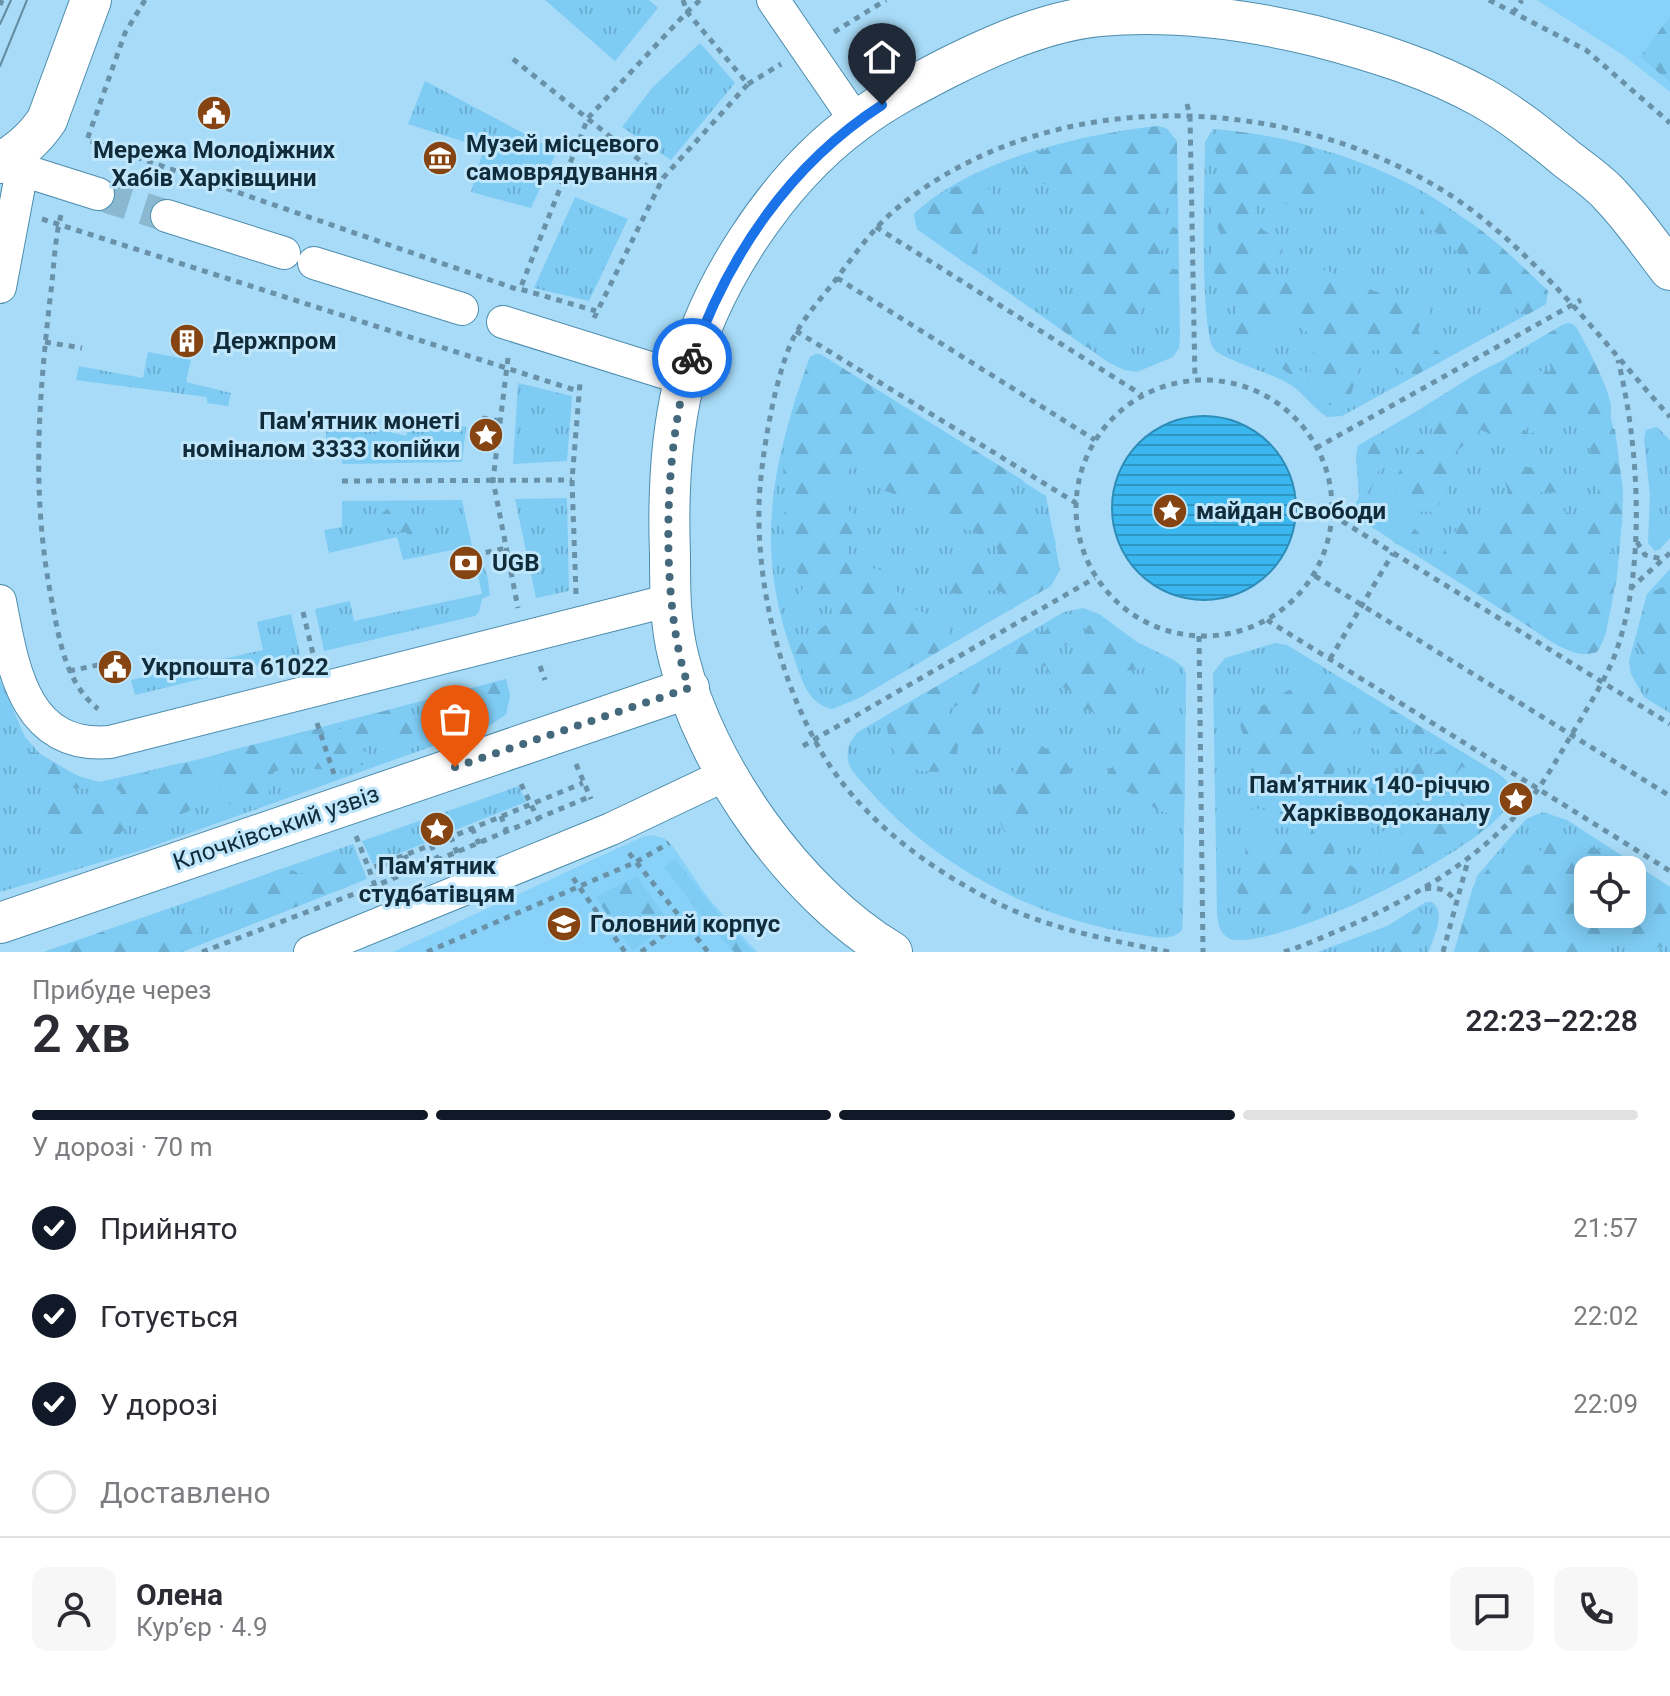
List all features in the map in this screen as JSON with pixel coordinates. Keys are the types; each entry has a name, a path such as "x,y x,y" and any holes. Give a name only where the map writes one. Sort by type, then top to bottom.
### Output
{"main road":[{"path":"11,167 47,120 91,0"},
{"path":"892,952 825,899 781,853 725,775 679,661 671,600 670,481 685,379 710,309 741,252 781,194 818,153 856,121 908,88 972,55 1094,8 1231,20 1356,46 1419,68 1485,99 1609,193 1670,270"},
{"name":"Клочківський узвіз","path":"0,923 689,688"}],"lane":[{"path":"773,0 856,121"},
{"path":"0,287 11,167 98,194"},
{"path":"167,216 462,309"},
{"path":"503,322 685,379"},
{"path":"0,601 14,664 31,705 50,728 69,739 91,743 110,742 671,600"},
{"path":"310,952 611,829 725,775"}],"path":[{"path":"145,0 125,33 87,140 520,289 596,311 663,178 748,84 687,12 683,0"},
{"path":"520,289 588,118 700,0"},
{"path":"1489,0 1586,50 1670,123"},
{"path":"1513,13 1522,0"},
{"path":"513,59 663,178"},
{"path":"1187,104 1190,116 1195,380"},
{"path":"1169,952 1102,939 1026,915 960,883 928,863 854,797 815,739 781,654 766,600 760,549 759,493 764,452 782,372 796,331 876,227 917,193 975,159 1074,127 1150,117 1190,116 1272,124 1359,151 1428,182 1453,197 1507,241 1571,306 1670,417"},
{"path":"63,210 39,409 38,511 58,635 69,671 79,689 101,711"},
{"path":"34,216 578,391"},
{"path":"876,227 1142,395"},
{"path":"837,278 1095,440"},
{"path":"1316,448 1581,300"},
{"path":"796,331 1076,503"},
{"path":"45,342 82,348"},
{"path":"508,354 493,480 519,613"},
{"path":"1284,952 1347,927 1421,890 1469,856 1513,818 1539,789 1603,682 1618,647 1635,537 1632,437 1617,358"},
{"path":"1195,380 1252,387 1293,415 1316,448 1329,480 1332,515 1324,556 1315,576 1299,596 1267,620 1234,633 1199,636 1157,628 1118,605 1095,578 1087,562 1079,535 1076,503 1082,464 1108,420 1142,395 1176,382 1195,380"},
{"path":"577,599 572,480 580,383"},
{"path":"482,418 500,421"},
{"path":"342,481 572,480"},
{"path":"1332,515 1670,724"},
{"path":"1635,537 1645,555 1663,559"},
{"path":"474,555 507,548"},
{"path":"1330,659 1393,553"},
{"path":"1629,590 1670,553"},
{"path":"1315,576 1670,796"},
{"path":"803,746 1095,578"},
{"path":"303,612 315,664"},
{"path":"1267,620 1670,871"},
{"path":"1199,636 1203,952"},
{"path":"69,671 103,664"},
{"path":"319,728 336,781"},
{"path":"202,952 375,886 589,797 575,763"},
{"path":"457,853 451,837 583,783"},
{"path":"501,816 507,832"},
{"path":"472,828 479,844"},
{"path":"611,829 708,952"},
{"path":"358,841 375,886"},
{"path":"427,952 636,862 669,843"},
{"path":"369,869 431,845 438,860"},
{"path":"557,852 625,952"},
{"path":"405,855 411,871"},
{"path":"1443,952 1469,856"},
{"path":"387,862 394,878"},
{"path":"1421,890 1439,889 1451,895 1456,904"},
{"path":"641,952 682,921"}],"shaded area":[{"path":"1537,0 1670,0 1670,92 1623,55"},
{"path":"1204,416 1222,417 1239,423 1269,443 1289,473 1295,490 1295,526 1289,543 1269,573 1239,593 1222,599 1204,600 1186,599 1169,593 1139,573 1119,543 1113,526 1112,508 1113,490 1119,473 1139,443 1169,423 1186,417"},
{"path":"652,835 664,838 672,845 708,898 757,952 393,952 642,837"}],"green space":[{"path":"545,0 649,0 658,8 615,61"},
{"path":"1670,16 1670,82 1640,57"},
{"path":"700,43 735,83 671,160 622,127 652,88"},
{"path":"425,81 557,151 531,208 471,192 484,148 408,124"},
{"path":"1158,126 1167,129 1177,141 1180,339 1173,357 1137,372 1108,362 917,229 914,214 937,195 996,165 1062,143"},
{"path":"1158,126 1167,129 1177,141 1177,202 1165,207 1162,219 1178,230 1178,239 1167,242 1159,255 1161,266 1178,270 1179,293 1146,300 1133,328 1117,349 1086,347 1052,323 1071,300 1075,278 1072,256 1076,199 1065,191 1026,178 1023,162 1026,155 1058,146"},
{"path":"1213,129 1316,148 1366,165 1413,186 1467,221 1517,262 1548,291 1546,304 1342,416 1327,417 1286,382 1214,349 1206,313 1204,251 1205,142"},
{"path":"1235,131 1304,144 1328,155 1339,169 1337,192 1324,205 1307,208 1274,201 1257,202 1257,224 1283,245 1282,253 1273,261 1272,270 1276,276 1301,273 1313,279 1316,272 1326,270 1400,302 1419,300 1430,308 1430,316 1422,321 1418,330 1445,359 1408,379 1379,350 1369,351 1363,358 1348,403 1330,405 1305,380 1280,367 1285,361 1310,373 1313,345 1301,327 1281,322 1252,352 1230,344 1227,327 1239,306 1222,278 1213,272 1210,254 1222,238 1208,202 1209,193 1222,171 1215,150 1216,141"},
{"path":"972,181 990,190 1000,208 981,233 977,248 978,264 969,266 917,229 914,214 941,194"},
{"path":"575,197 628,219 589,301 534,288"},
{"path":"1430,203 1462,217 1493,240 1548,291 1546,304 1527,315 1479,288 1468,263 1440,235 1425,227 1419,218 1422,206"},
{"path":"1567,323 1576,327 1598,369 1611,405 1609,418 1602,422 1531,416 1523,422 1523,429 1529,434 1552,428 1560,428 1563,432 1527,457 1518,446 1496,442 1481,430 1458,450 1458,461 1440,504 1431,512 1412,511 1401,505 1396,479 1401,469 1424,446 1433,430 1425,424 1423,407 1501,362 1551,371 1543,346 1544,336"},
{"path":"1571,323 1576,327 1603,389 1618,455 1621,488 1619,556 1610,612 1599,649 1585,654 1561,647 1362,521 1355,506 1359,496 1358,446 1562,325"},
{"path":"148,352 191,360 186,382 231,393 228,406 207,403 207,397 76,380 79,366 143,378"},
{"path":"816,354 1046,496 1060,570 1051,586 857,699 832,709 811,696 800,674 781,618 771,543 777,470 810,357"},
{"path":"816,354 1024,481 1004,491 1002,496 1022,512 1048,513 1056,544 1041,577 1041,592 1015,600 997,590 950,593 947,569 967,560 1000,557 992,543 977,533 942,526 937,510 880,488 877,458 868,457 854,462 836,501 860,518 859,531 847,548 850,562 880,570 892,582 907,606 939,619 949,627 951,644 857,699 850,698 838,687 813,684 800,666 795,651 798,646 833,616 831,607 806,602 801,593 804,583 778,520 787,510 799,507 800,498 785,479 784,452 790,418 801,384 810,357"},
{"path":"518,383 572,396 567,461 513,464"},
{"path":"412,415 466,427 462,462 342,464 342,444 326,441 326,417 406,436"},
{"path":"1657,427 1670,440 1670,538 1655,551 1648,543 1650,496 1644,439 1646,430"},
{"path":"1615,429 1623,491 1622,526 1609,537 1607,546 1618,566 1616,584 1605,606 1607,629 1597,652 1587,654 1558,645 1523,623 1519,609 1507,613 1440,570 1446,541 1458,528 1457,516 1460,512 1467,512 1475,529 1489,524 1504,507 1508,493 1498,472 1501,462 1581,477 1590,484 1581,493 1533,492 1527,498 1528,503 1557,507 1584,522 1588,521 1598,493 1589,443 1595,433"},
{"path":"1386,433 1392,434 1395,444 1379,469 1367,500 1360,498 1356,457 1358,446"},
{"path":"567,498 569,591 536,598 515,499"},
{"path":"462,500 472,546 403,560 397,537 329,553 324,530 342,527 342,501"},
{"path":"387,509 428,521 432,526 428,543 413,543 406,532 386,527 379,516"},
{"path":"1392,519 1417,530 1422,538 1418,549 1412,553 1388,537 1384,522"},
{"path":"475,561 485,571 490,595 482,599 475,616 324,651 315,609 350,601 354,621 482,594"},
{"path":"1670,569 1670,713 1644,697 1631,674 1629,661 1647,594"},
{"path":"1670,584 1670,686 1654,677 1635,641 1647,594"},
{"path":"1083,608 1099,614 1137,642 1184,668 1183,916 1182,930 1166,938 1089,924 1043,909 994,887 954,864 917,837 856,776 849,764 848,748 858,732 1064,612"},
{"path":"291,614 300,655 135,695 131,680 263,650 257,622"},
{"path":"1097,620 1146,654 1147,663 1142,669 1116,672 1114,678 1117,684 1143,693 1148,707 1156,716 1185,721 1185,761 1180,765 1185,795 1180,813 1160,811 1133,794 1108,788 1105,779 1109,769 1121,756 1120,726 1084,708 1073,693 1053,682 1046,666 1016,667 1009,661 1010,651 1019,639 1073,623 1076,639 1059,649 1056,656 1069,661 1084,652 1086,629"},
{"path":"1275,643 1287,645 1500,775 1512,793 1510,801 1495,821 1465,844 1380,892 1290,929 1254,939 1230,939 1221,931 1217,913 1213,673 1225,658"},
{"path":"970,667 981,683 974,698 949,709 947,715 951,719 966,712 980,718 984,732 978,740 958,746 955,762 944,771 928,772 901,762 892,746 887,715"},
{"path":"1311,674 1336,682 1348,682 1435,736 1436,746 1391,719 1372,713 1362,715 1325,790 1315,795 1303,792 1302,773 1293,776 1284,789 1264,788 1256,780 1253,758 1240,723 1240,710 1250,703 1269,704 1292,689 1299,676"},
{"path":"506,679 510,695 506,714 489,726 139,851 0,892 0,680 25,737 43,757 78,776 99,782 196,760"},
{"path":"506,679 510,695 506,714 485,728 462,734 447,730 417,743 389,742 372,732 358,738 357,748 370,754 371,760 345,770 297,767 274,772 266,797 255,804 242,806 222,802 219,786 181,776 176,780 189,793 194,807 182,814 141,817 111,839 61,835 48,831 40,824 42,811 56,799 78,799 111,806 121,792 114,787 90,789 43,783 33,776 28,766 31,752 89,780 113,781 183,763 211,765 224,752 324,727 334,731 341,729 345,721 397,708 401,717 410,724 420,718 432,699"},
{"path":"1375,717 1377,723 1392,729 1419,748 1398,766 1383,763 1369,727"},
{"path":"1037,743 1070,763 1070,771 1055,789 1049,809 1027,828 1005,832 993,812 995,787 1009,778 1028,744"},
{"path":"1450,745 1504,778 1497,785 1474,770 1462,767 1455,775 1455,786 1460,791 1492,795 1500,813 1466,843 1425,865 1408,860 1400,866 1398,875 1392,876 1383,863 1378,834 1382,831 1401,837 1402,831 1416,827 1420,822 1414,812 1399,819 1395,816 1396,791 1414,767"},
{"path":"519,786 526,802 445,834 438,822 429,825 435,839 373,864 362,841"},
{"path":"1308,807 1339,813 1348,818 1334,853 1357,871 1354,887 1341,899 1318,899 1306,915 1301,916 1302,910 1298,905 1283,920 1277,919 1254,928 1246,926 1241,914 1257,913 1260,909 1243,899 1237,891 1246,840 1251,831 1274,840 1310,834 1312,829 1308,824 1271,828 1267,823 1253,822 1249,815 1253,808 1285,812"},
{"path":"1543,812 1567,820 1622,856 1574,856 1574,928 1646,928 1646,871 1670,887 1670,952 1454,952 1477,876 1526,819"},
{"path":"1557,841 1588,846 1614,856 1574,856 1574,928 1646,928 1646,873 1670,887 1670,946 1652,947 1627,939 1611,938 1606,942 1605,952 1454,952 1473,887 1497,858 1508,857 1518,864 1529,865 1547,843"},
{"path":"353,844 367,879 182,952 44,952"},
{"path":"347,856 360,871 354,884 258,922 241,915 234,905 232,900 237,893 263,875 287,867 299,874 317,863"},
{"path":"675,859 725,922 754,952 734,952 707,923 664,867"},
{"path":"637,876 669,922 633,951 595,897"},
{"path":"1426,902 1432,902 1436,907 1439,919 1429,952 1318,952 1387,926"},
{"path":"1416,910 1423,914 1425,921 1415,940 1414,952 1388,952 1386,940 1399,920"},
{"path":"185,916 199,927 198,933 194,944 179,952 44,952 130,922"}],"tunnel":[{"path":"98,194 167,216"}],"tram line":[{"path":"0,24 11,0"},
{"path":"0,66 27,0"}],"way so far":[{"path":"455,767 689,688 673,631 669,541 670,481 677,423 692,358"}],"place":[{"name":"Мережа Молодіжних Хабів Харківщини","path":"214,113"},
{"name":"Музей місцевого самоврядування","path":"440,158"},
{"name":"Держпром","path":"187,341"},
{"name":"Пам'ятник монеті номіналом 3333 копійки","path":"486,435"},
{"name":"майдан Свободи","path":"1170,511"},
{"name":"UGB","path":"466,563"},
{"name":"Укрпошта 61022","path":"115,667"},
{"name":"Пам'ятник 140-річчю Харківводоканалу","path":"1516,799"},
{"name":"Пам'ятник студбатівцям","path":"437,829"},
{"name":"Головний корпус","path":"564,924"}],"route":[{"path":"692,358 710,309 741,252 781,194 818,153 856,121 882,105"}]}
